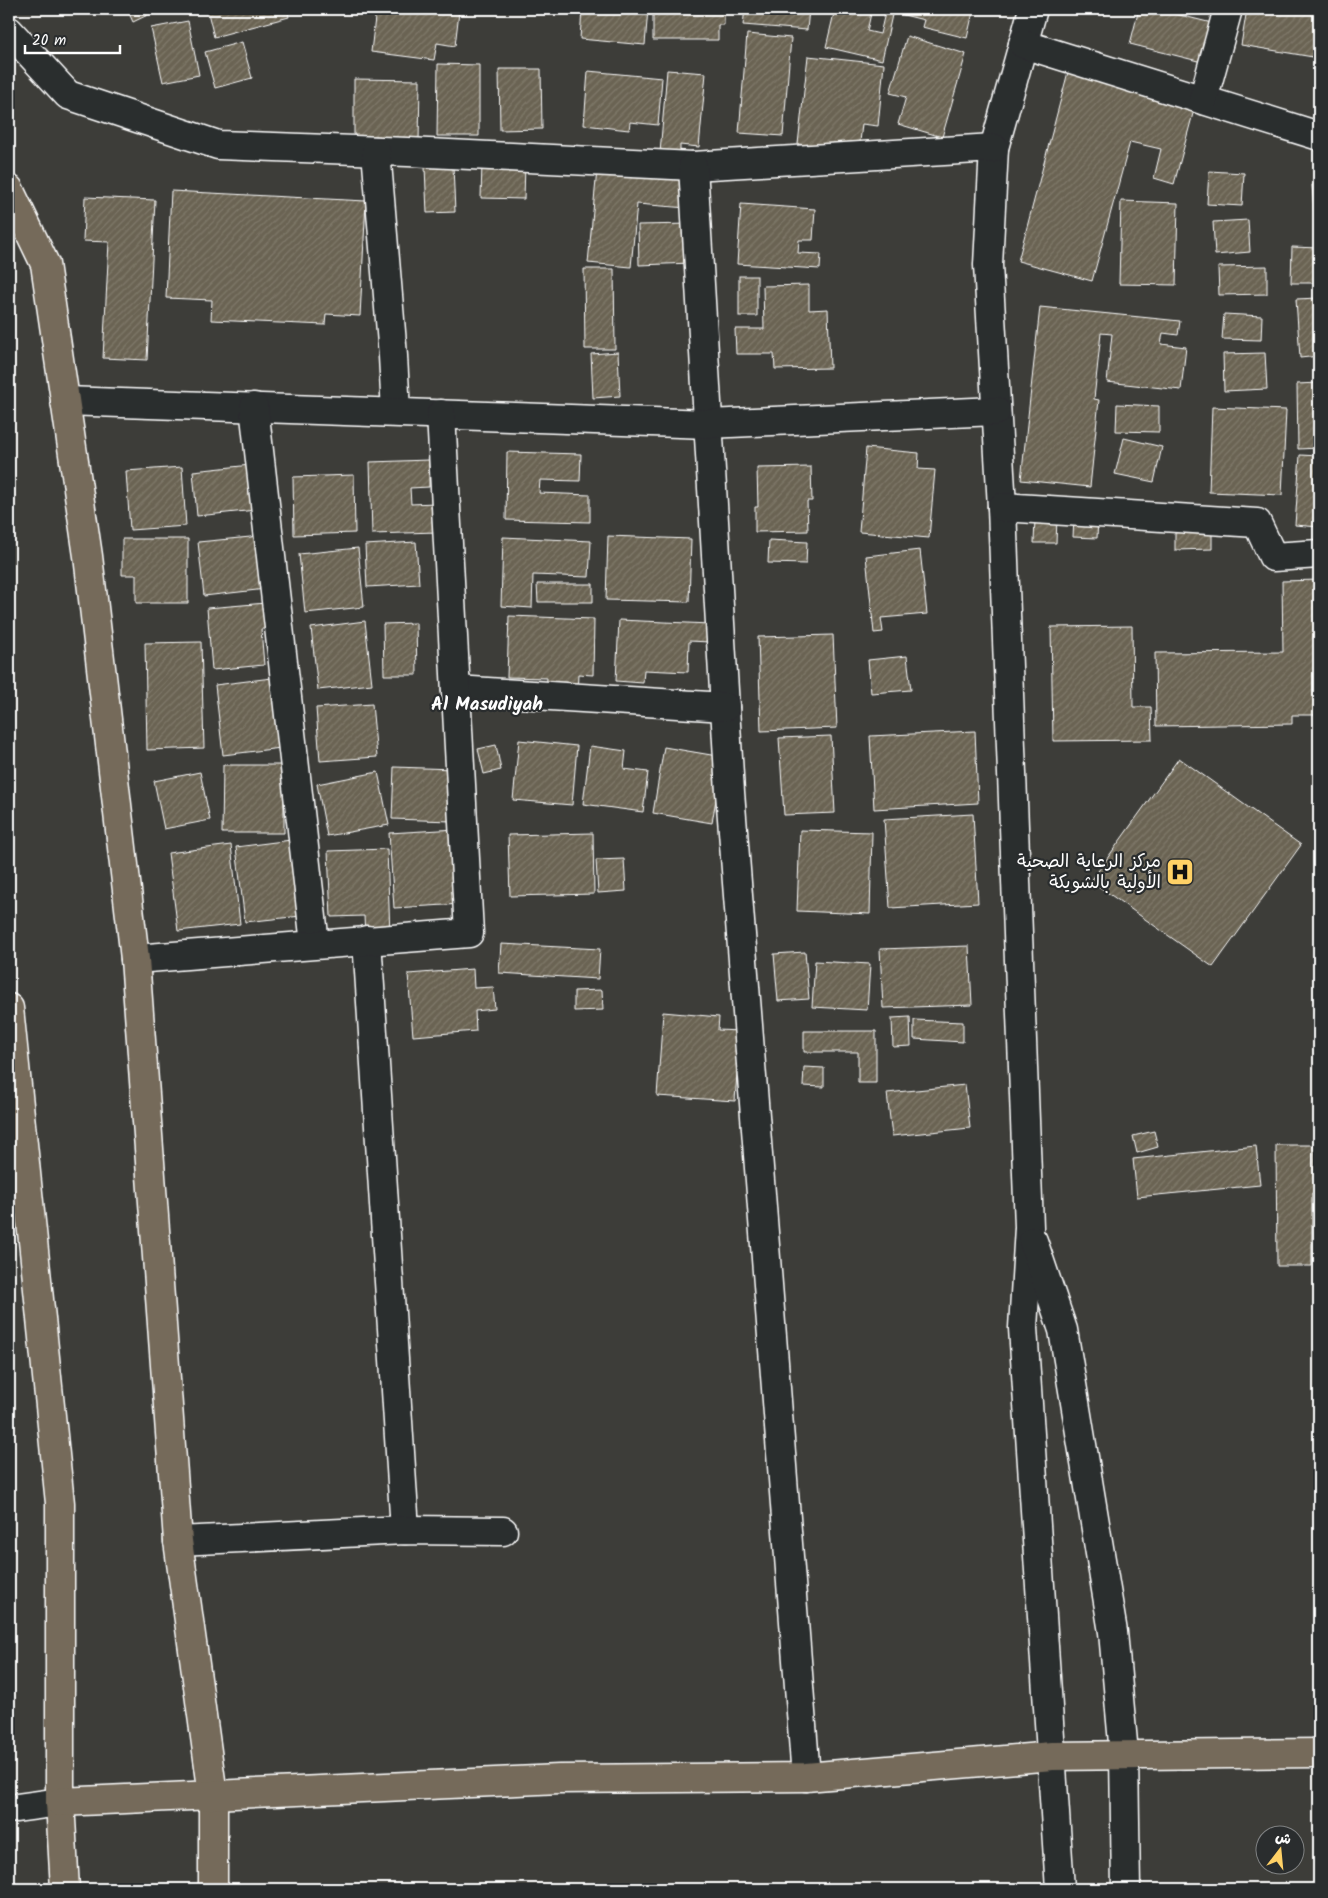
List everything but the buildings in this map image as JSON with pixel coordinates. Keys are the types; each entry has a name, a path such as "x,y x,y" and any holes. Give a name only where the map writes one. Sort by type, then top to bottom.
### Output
{"main road":[{"path":"9,189 45,264 88,556 135,959 178,1541 213,1795 213,1889"},
{"path":"9,1008 60,1503 60,1802 66,1889"},
{"path":"60,1802 559,1779 806,1777 1052,1756 1319,1753"}],"street":[{"path":"1033,9 994,148 988,265 1002,506 1029,1227 1023,1328 1060,1889"},
{"path":"1203,100 1228,9"},
{"path":"9,31 68,95 218,145 376,150 693,166 994,148"},
{"path":"1023,44 1319,136"},
{"path":"376,150 394,356 396,412"},
{"path":"693,166 733,832 806,1777"},
{"path":"65,401 708,424 996,411"},
{"path":"254,407 315,944"},
{"path":"135,959 469,933 441,414"},
{"path":"1002,506 1257,523 1273,557 1319,554"},
{"path":"456,690 725,707"},
{"path":"367,940 405,1530"},
{"path":"1029,1227 1063,1330 1112,1632 1124,1754 1126,1889"},
{"path":"178,1541 405,1530 503,1531"},
{"path":"9,1809 60,1802"}],"place":[{"name":"مركز الرعاية الصحية الأولية بالشويكة","path":"1180,872"}],"district":[{"name":"Al Masudiyah","path":"487,705"}]}
